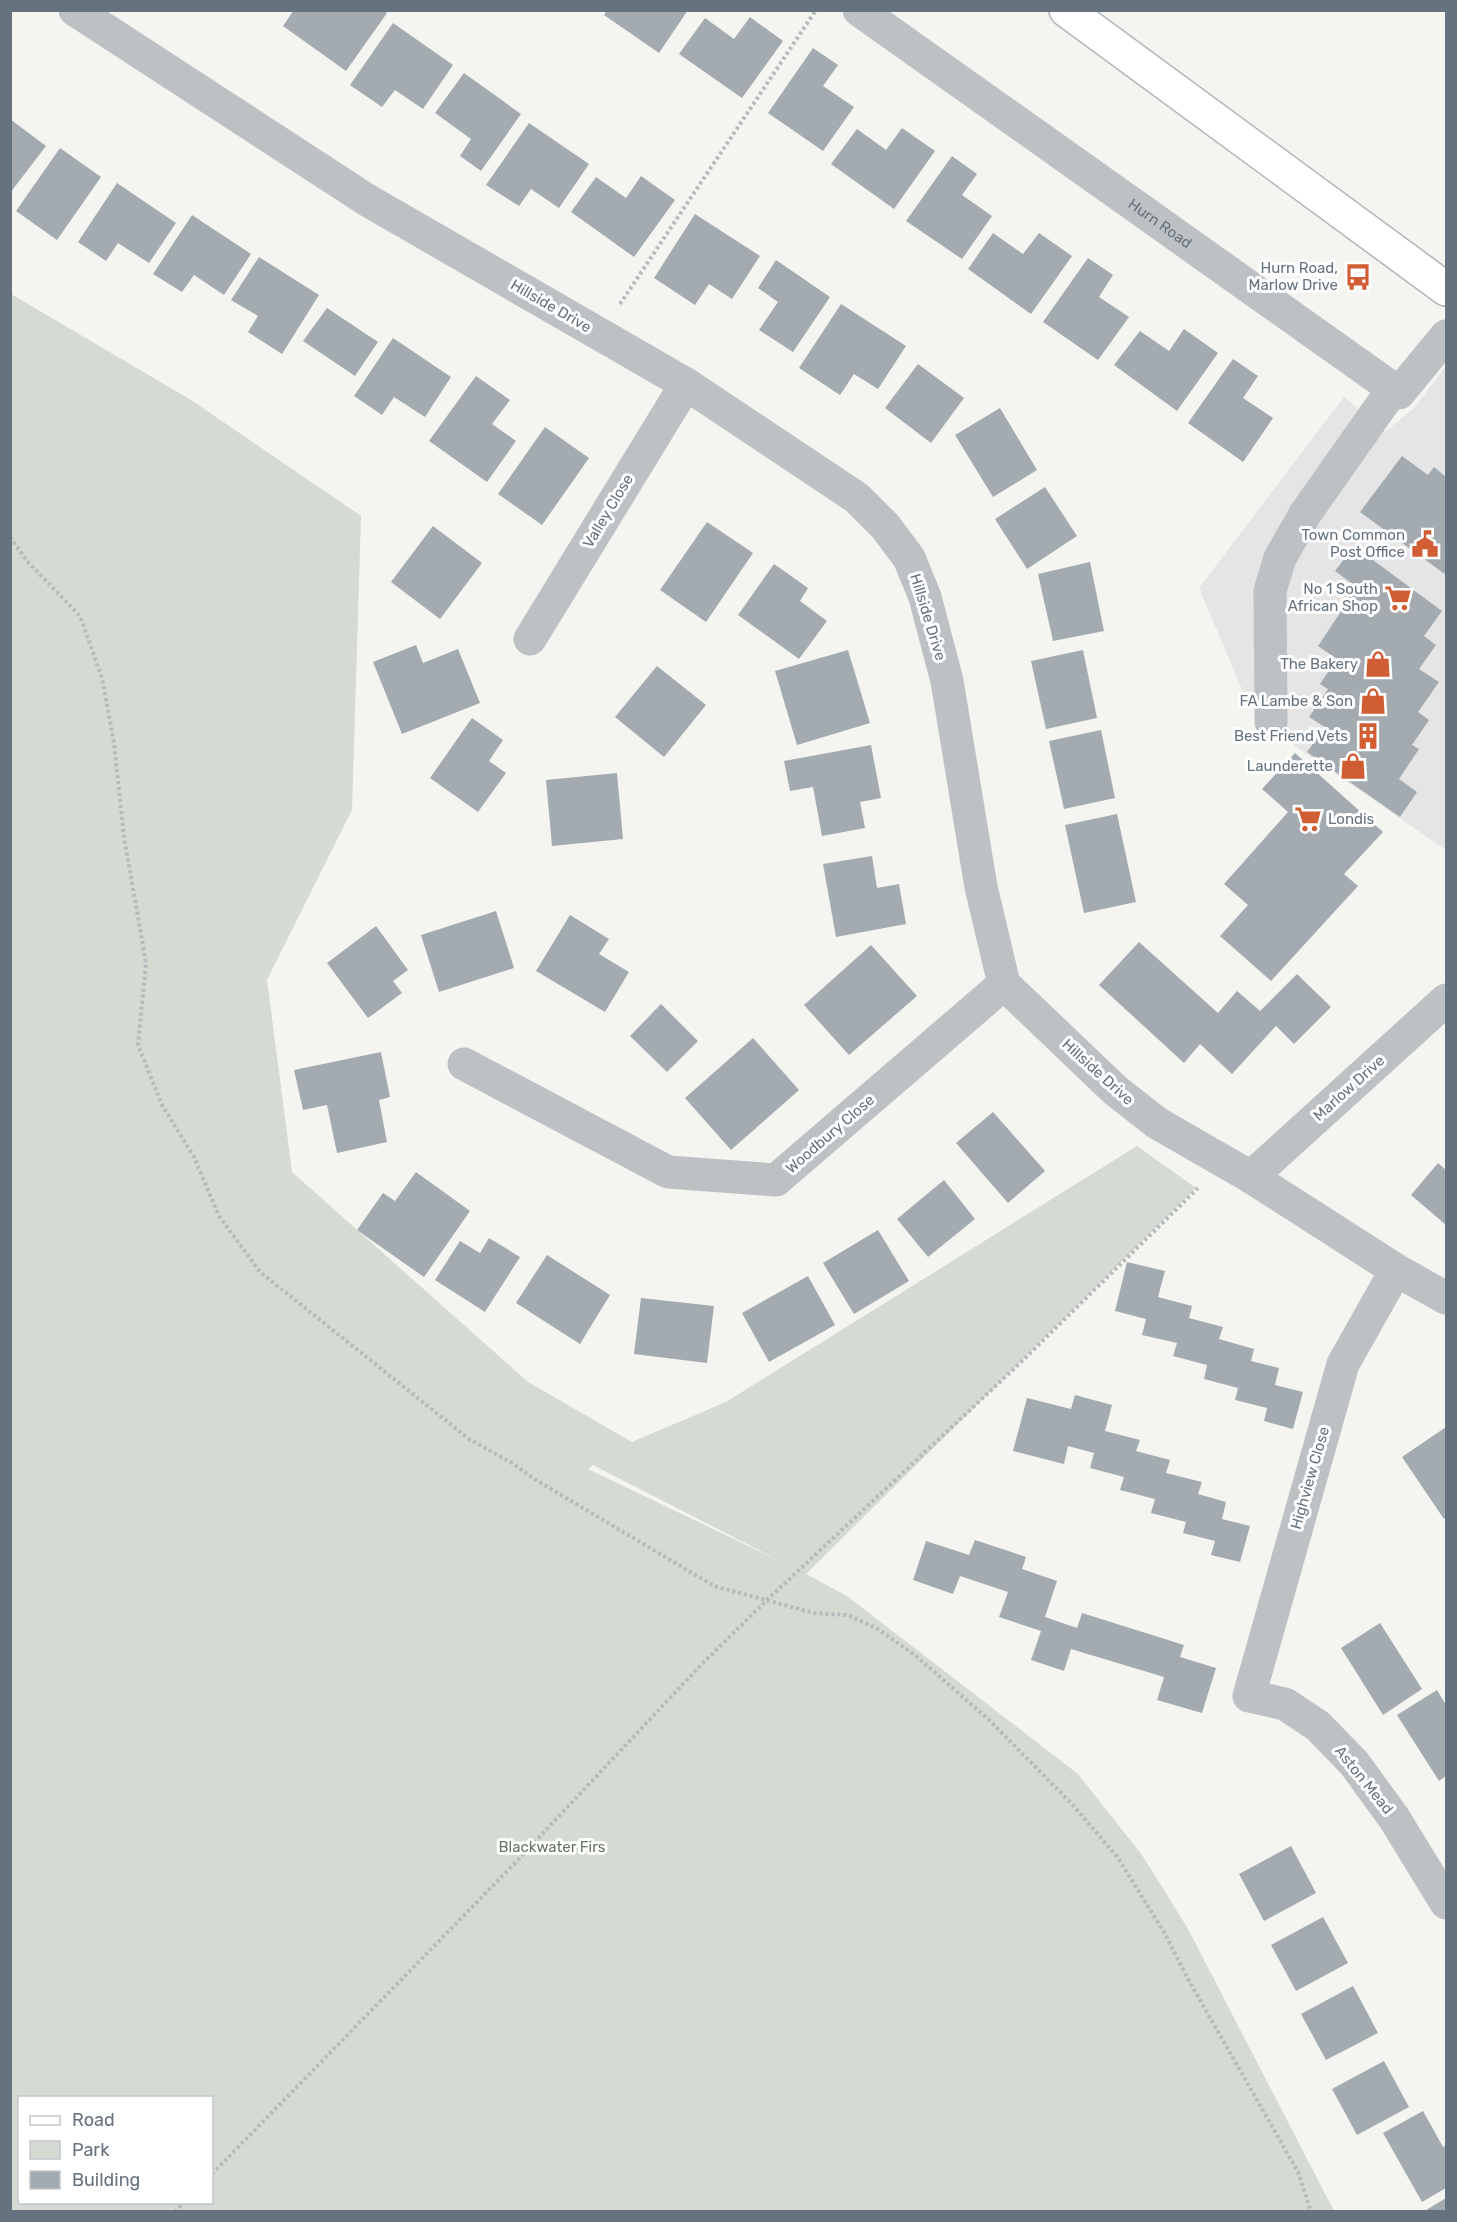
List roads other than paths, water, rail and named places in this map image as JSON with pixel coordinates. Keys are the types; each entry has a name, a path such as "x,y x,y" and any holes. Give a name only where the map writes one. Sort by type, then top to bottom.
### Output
{"main road":[{"path":"1066,10 1446,289"}],"street":[{"name":"Hillside Drive","path":"75,10 367,200 686,384 857,498 885,526 909,558 926,597 948,681 981,887 1004,984 1115,1090 1157,1123 1238,1170 1396,1270 1446,1298"},
{"name":"Hurn Road","path":"859,10 1393,389"},
{"path":"1271,723 1270,591 1280,558 1305,514 1393,389 1399,393 1446,336"},
{"name":"Valley Close","path":"530,639 686,384"},
{"name":"Woodbury Close","path":"464,1064 668,1172 776,1180 1004,984"},
{"name":"Marlow Drive","path":"1238,1170 1446,1000"},
{"name":"Highview Close","path":"1249,1696 1342,1364 1396,1270"},
{"name":"Aston Mead","path":"1249,1696 1285,1704 1318,1726 1354,1763 1394,1818 1446,1903"}],"place":[{"name":"Hurn Road, Marlow Drive","path":"1358,277"},
{"name":"Town Common Post Office","path":"1425,544"},
{"name":"No 1 South African Shop","path":"1398,598"},
{"name":"The Bakery","path":"1378,664"},
{"name":"FA Lambe & Son","path":"1373,701"},
{"name":"Best Friend Vets","path":"1368,736"},
{"name":"Launderette","path":"1353,766"},
{"name":"Londis","path":"1308,819"}],"park label":[{"name":"Blackwater Firs","path":"552,1847"}]}
